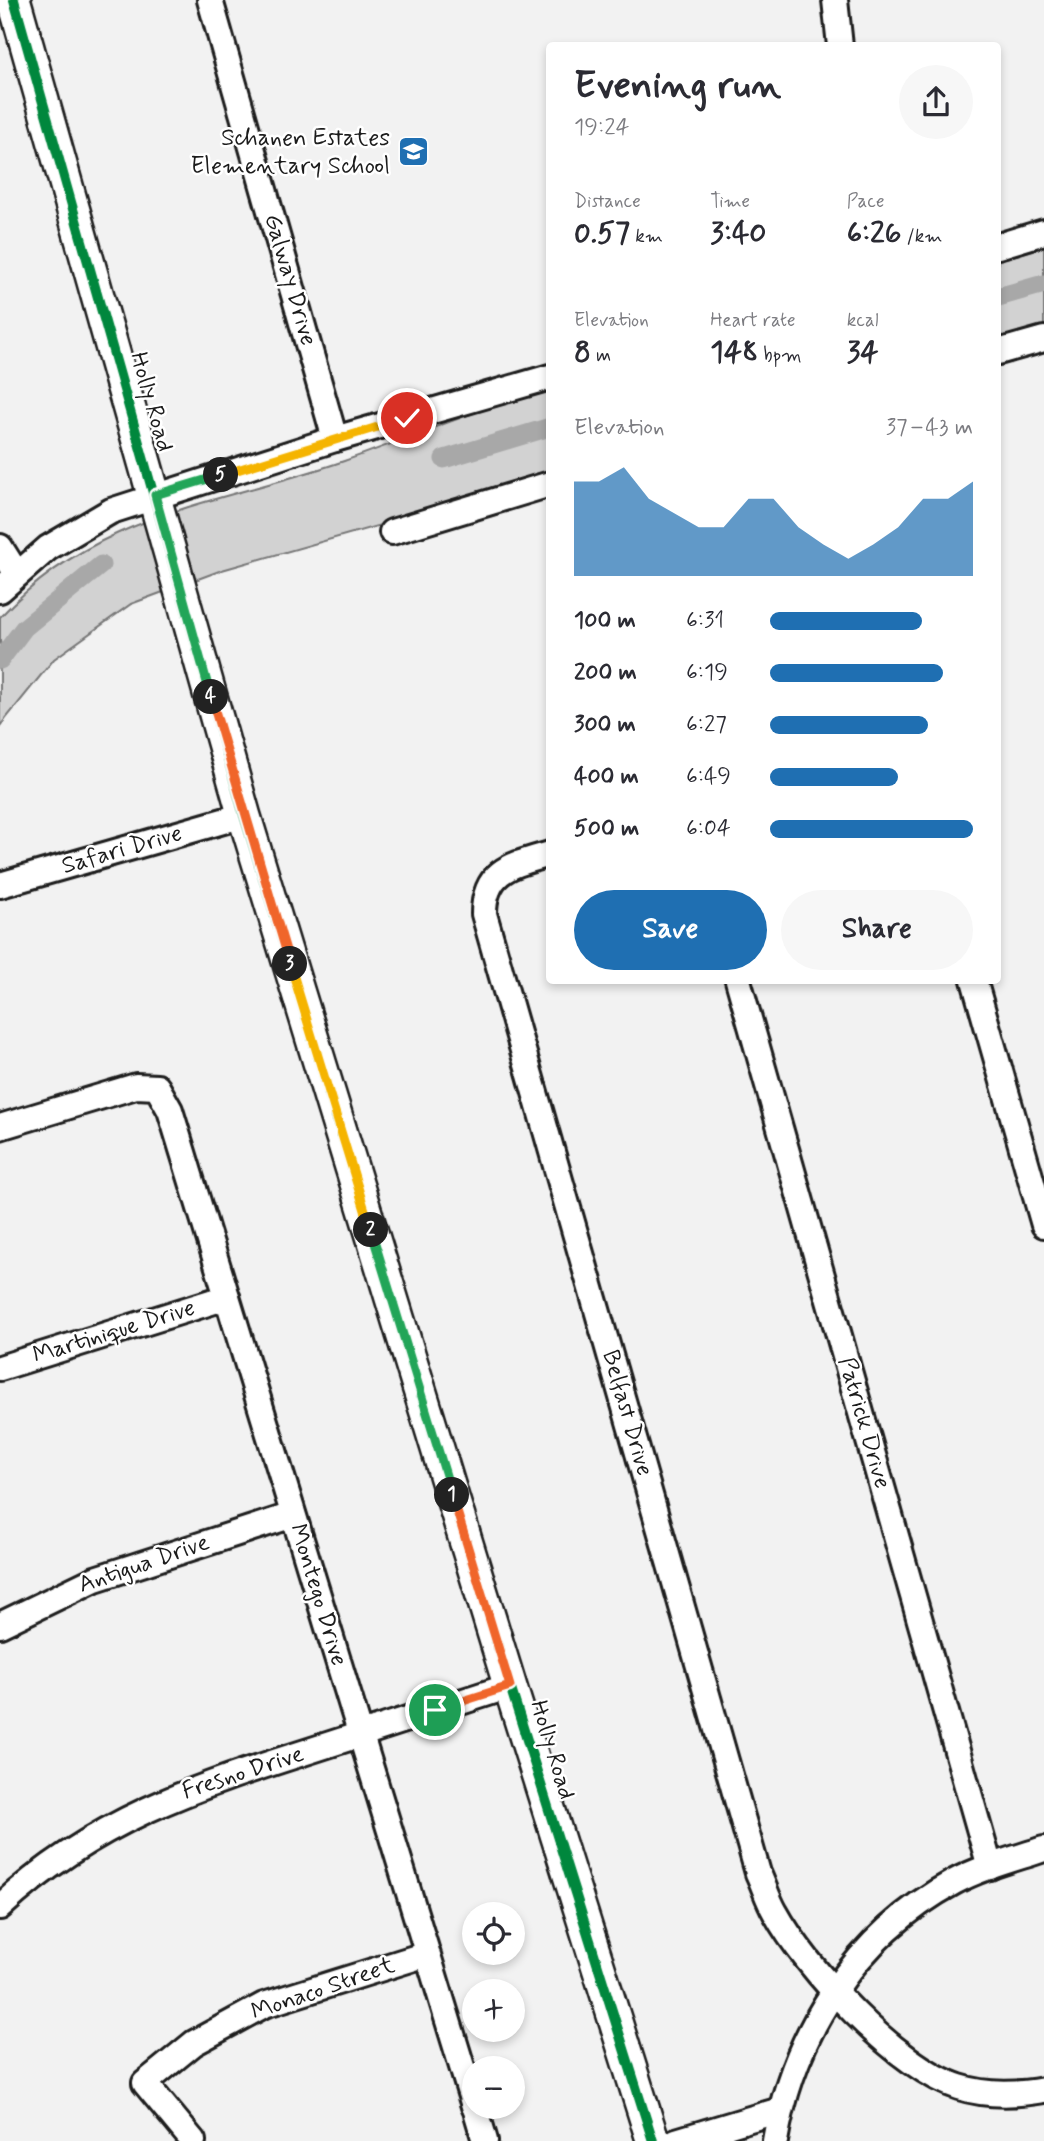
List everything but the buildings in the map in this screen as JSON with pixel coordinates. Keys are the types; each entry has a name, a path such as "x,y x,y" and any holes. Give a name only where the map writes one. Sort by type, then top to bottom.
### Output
{"main road":[{"name":"Holly Road","path":"14,0 244,815 510,1686 653,2141"}],"street":[{"name":"Galway Drive","path":"210,0 335,439"},
{"path":"835,0 840,42"},
{"path":"1001,245 1044,232"},
{"path":"1001,351 1044,339"},
{"path":"0,547 8,582 82,526 111,511 335,439 546,378"},
{"path":"392,532 546,485"},
{"name":"Safari Drive","path":"0,885 244,815"},
{"name":"Belfast Drive","path":"546,855 502,871 491,883 484,899 484,914 758,1873 775,1912 797,1946 834,1990 901,2056 958,2087 985,2093 1019,2094 1044,2090"},
{"name":"Patrick Drive","path":"739,984 990,1867"},
{"path":"975,984 1044,1225"},
{"name":"Montego Drive","path":"0,1127 136,1086 157,1087 170,1110 462,2068"},
{"name":"Martinique Drive","path":"0,1368 227,1297"},
{"name":"Antigua Drive","path":"0,1625 95,1579 293,1515"},
{"name":"Fresno Drive","path":"0,1907 46,1868 83,1843 165,1799 510,1686"},
{"path":"775,2141 780,2110 802,2049 834,1990 861,1954 889,1927 954,1882 1044,1849"},
{"name":"Monaco Street","path":"193,2141 145,2082 194,2043 264,2005 427,1954"},
{"path":"676,2141 780,2110"},
{"name":"Montego Drive","path":"478,2119 485,2141"}],"shaded area":[{"path":"1044,247 1044,335 1001,348 1001,259"},
{"path":"546,389 546,478 222,570 131,604 54,659 0,726 0,617 38,582 77,555 118,533 161,516 344,461"}],"waterway":[{"path":"1001,296 1044,284"},
{"path":"444,459 546,428"},
{"path":"0,660 24,628 101,565"}],"cycle path":[{"path":"14,0 244,815 510,1686 653,2141"}],"place":[{"name":"Schanen Estates Elementary School","path":"413,152"}],"route":[{"path":"407,418 155,495 244,815 510,1686 435,1710"}]}
